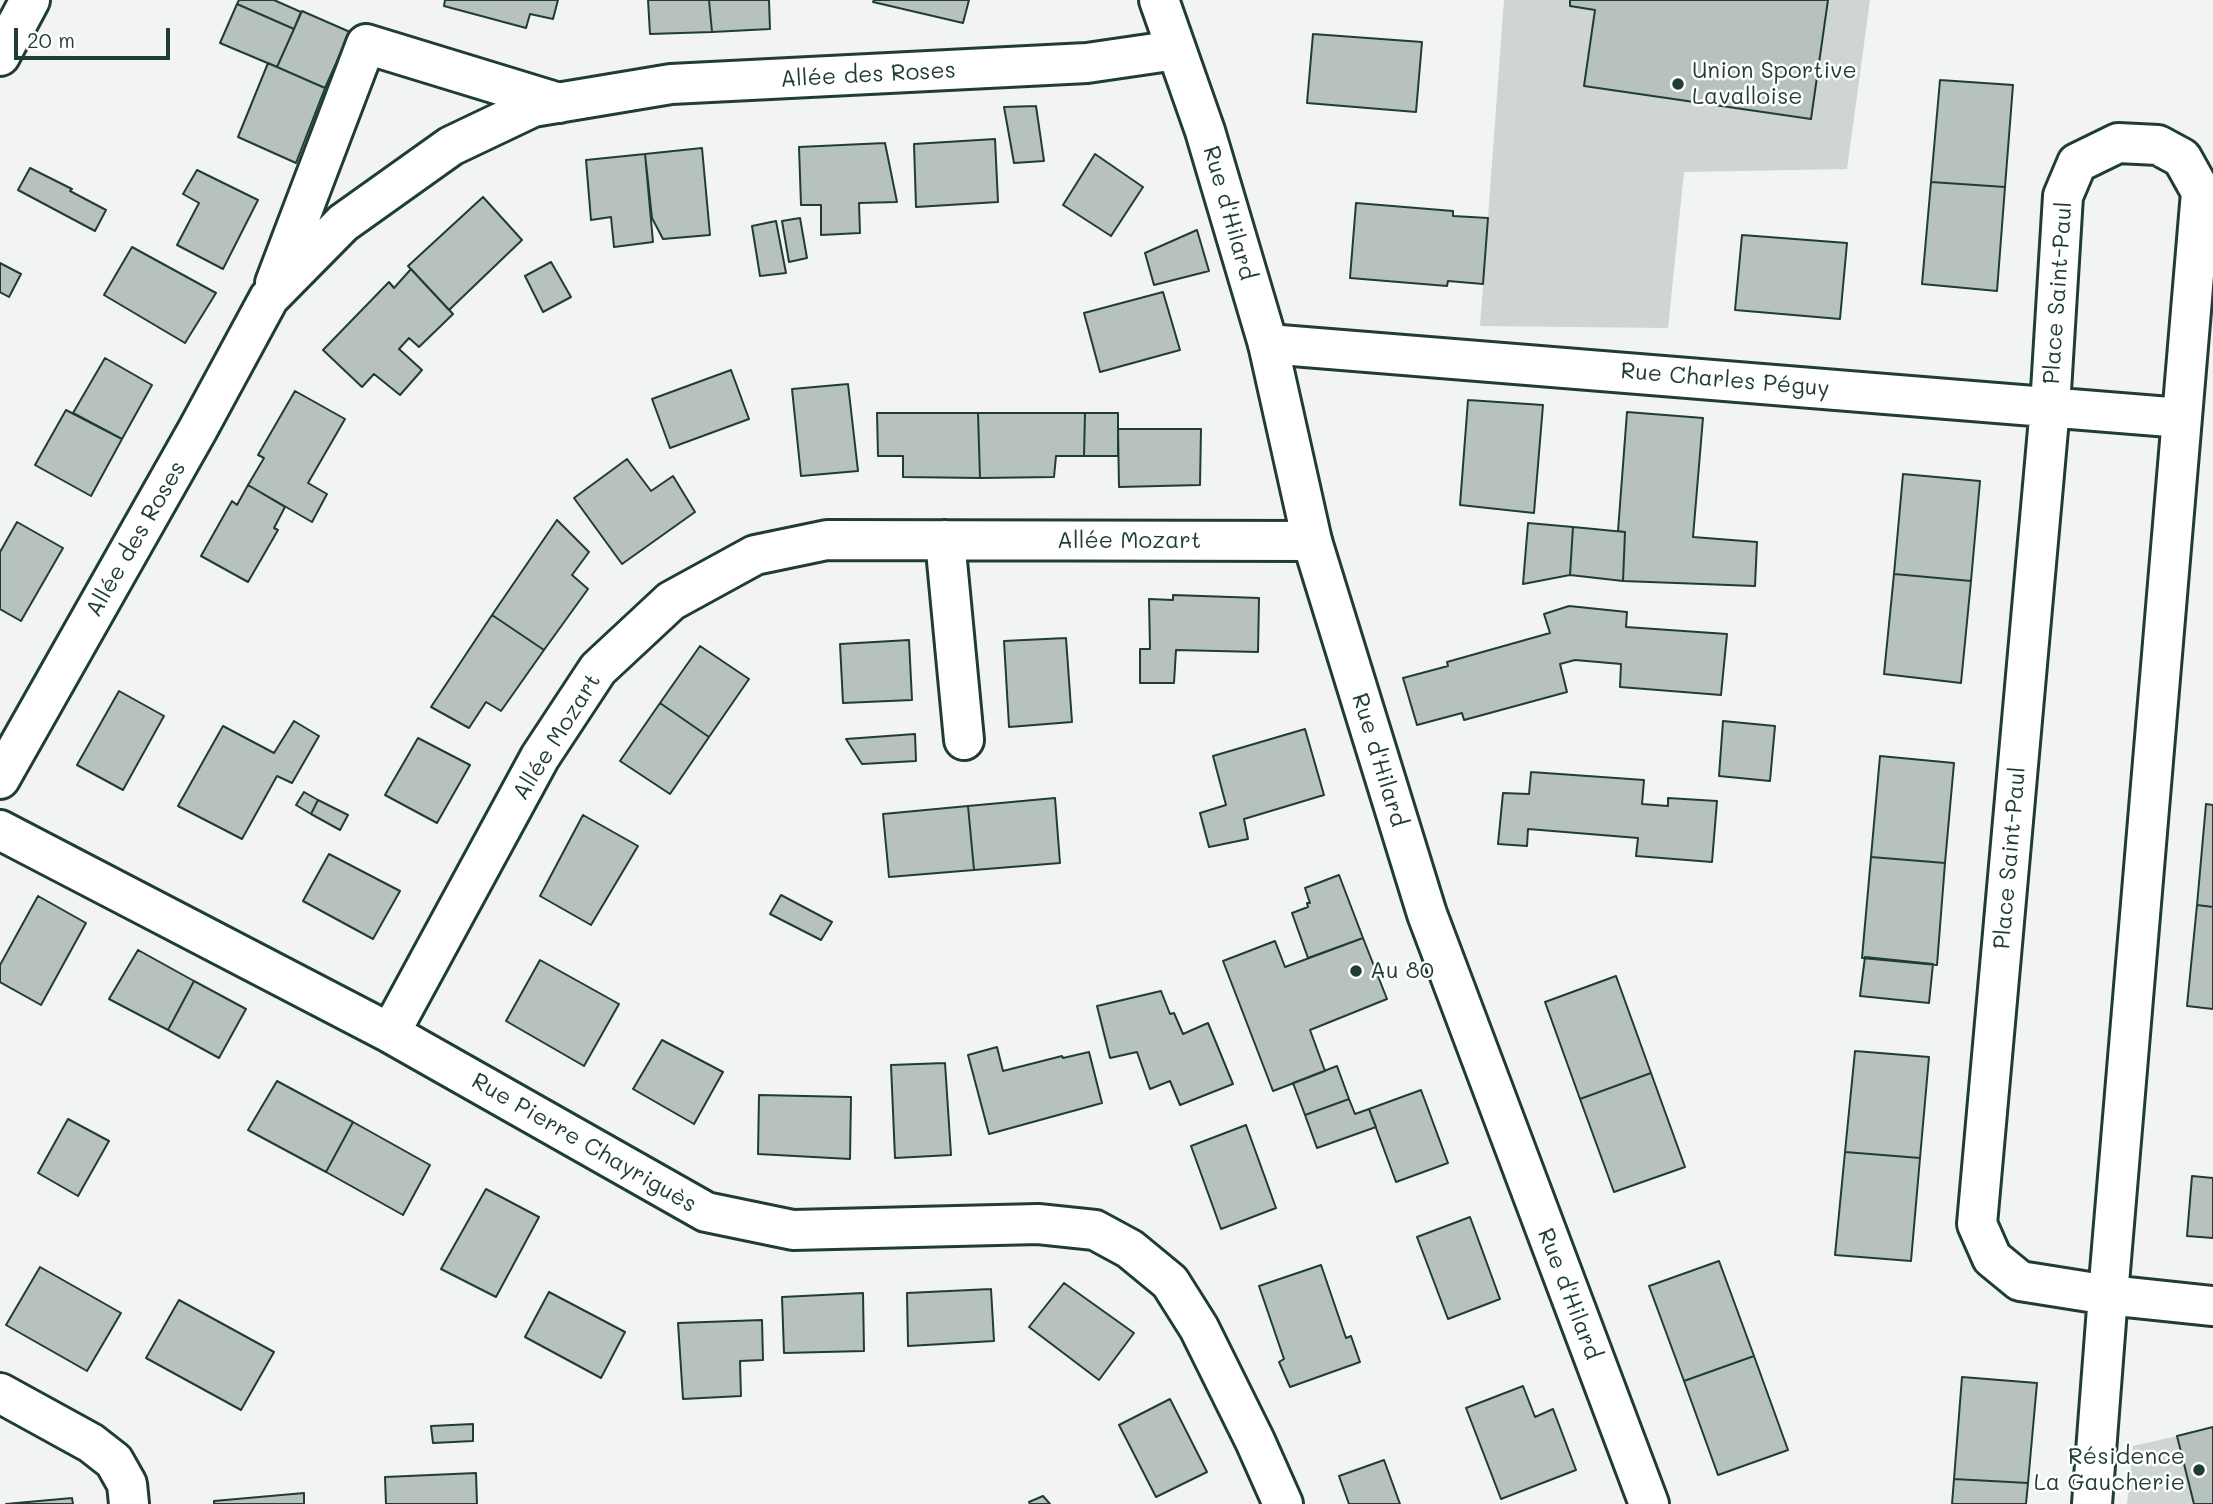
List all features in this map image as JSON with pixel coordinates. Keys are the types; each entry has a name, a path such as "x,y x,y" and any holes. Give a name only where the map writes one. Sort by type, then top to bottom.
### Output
{"street":[{"path":"0,56 30,0"},
{"name":"Rue d'Hilard","path":"1159,0 1205,131 1268,344 1312,541 1427,915 1649,1504"},
{"name":"Allée des Roses","path":"0,779 269,298 366,44 561,103"},
{"name":"Allée des Roses","path":"269,298 343,223 451,146 533,107 671,84 1087,63 1176,50"},
{"name":"Place Saint-Paul","path":"2118,143 2158,145 2182,158 2201,192 2182,418 2108,1295 2020,1281 1992,1258 1976,1224 2050,407 2063,196 2077,163 2118,143"},
{"name":"Rue Charles Péguy","path":"1268,344 2182,418"},
{"name":"Allée Mozart","path":"390,1033 540,757 598,669 671,601 755,555 827,540 1312,541"},
{"path":"945,540 964,740"},
{"name":"Rue Pierre Chayriguès","path":"0,830 390,1033 706,1212 793,1230 1038,1224 1096,1230 1130,1249 1170,1282 1199,1328 1283,1504"},
{"path":"2092,1504 2108,1295 2213,1306"},
{"path":"0,1393 91,1443 114,1461 127,1484 129,1504"}],"shaded area":[{"name":"Union Sportive Lavalloise","path":"1504,0 1870,0 1847,169 1684,172 1668,328 1480,326"},
{"path":"2177,1436 2194,1504 2127,1504 2133,1446"}],"building":[{"path":"239,0 274,0 301,12 294,29 237,4"},
{"path":"445,0 558,0 553,19 530,14 526,28 444,6"},
{"path":"648,0 709,0 712,32 650,34"},
{"path":"709,0 769,0 770,29 712,32"},
{"path":"969,0 963,23 873,2"},
{"path":"1570,0 1828,0 1811,119 1584,86 1595,10 1570,6"},
{"path":"237,4 294,29 277,67 220,43"},
{"path":"302,11 350,32 325,88 277,67"},
{"path":"1313,34 1422,42 1416,112 1307,103"},
{"path":"268,63 325,88 296,163 238,137"},
{"path":"1940,80 2013,85 2005,187 1931,182"},
{"path":"1036,106 1044,161 1014,163 1004,107"},
{"path":"995,139 998,202 916,207 914,144"},
{"path":"885,143 897,202 859,203 860,233 821,235 821,205 801,205 799,147"},
{"path":"702,148 710,235 663,239 652,218 645,154"},
{"path":"645,154 653,242 614,247 611,217 591,220 586,160"},
{"path":"1095,154 1143,187 1111,236 1063,205"},
{"path":"30,168 106,210 95,231 18,190"},
{"path":"197,170 258,200 223,269 177,245 199,203 183,194"},
{"path":"1931,182 2005,187 1997,291 1922,284"},
{"path":"483,197 522,240 449,310 408,266"},
{"path":"1356,203 1453,211 1453,216 1488,218 1483,284 1448,281 1447,286 1350,278"},
{"path":"800,218 807,258 789,262 782,221"},
{"path":"776,221 786,273 760,276 752,226"},
{"path":"1197,230 1209,271 1154,285 1145,253"},
{"path":"1742,235 1847,243 1840,319 1735,310"},
{"path":"132,247 216,293 185,343 104,295"},
{"path":"551,262 571,297 543,312 525,276"},
{"path":"0,263 21,274 9,297 0,292"},
{"path":"411,269 453,314 419,347 409,338 399,349 422,370 400,395 374,374 362,387 323,350 389,282 394,288"},
{"path":"1163,292 1180,350 1100,372 1084,313"},
{"path":"105,358 152,385 122,439 73,413"},
{"path":"731,370 749,419 670,448 652,399"},
{"path":"848,384 858,471 801,476 792,389"},
{"path":"295,391 345,419 308,483 327,494 312,522 248,485 264,458 258,455"},
{"path":"1468,400 1543,405 1534,513 1460,505"},
{"path":"66,410 122,439 91,496 35,465"},
{"path":"1627,412 1703,418 1693,537 1757,542 1755,586 1623,581 1625,532 1618,531"},
{"path":"877,413 978,413 980,478 903,477 903,456 878,456"},
{"path":"978,413 1085,413 1084,456 1056,456 1054,477 980,478"},
{"path":"1085,413 1118,413 1118,456 1084,456"},
{"path":"1118,429 1201,429 1200,485 1119,487"},
{"path":"627,459 651,491 673,476 695,512 622,564 574,498"},
{"path":"1903,474 1980,481 1971,581 1894,574"},
{"path":"248,485 285,507 274,528 278,530 248,582 201,556 232,501 237,505"},
{"path":"557,520 589,552 572,575 588,589 544,650 492,615"},
{"path":"17,522 63,548 21,621 0,609 0,552"},
{"path":"1528,523 1573,527 1570,575 1523,584"},
{"path":"1573,527 1625,532 1623,581 1570,575"},
{"path":"1894,574 1971,581 1961,683 1884,674"},
{"path":"1173,595 1259,598 1258,652 1176,650 1174,683 1140,683 1140,649 1150,649 1149,599 1173,600"},
{"path":"1569,606 1627,612 1626,627 1727,634 1721,695 1620,687 1621,664 1575,660 1560,664 1567,692 1464,720 1462,713 1417,725 1403,678 1448,666 1447,662 1550,633 1544,614"},
{"path":"492,615 544,650 501,711 486,702 469,728 431,707"},
{"path":"1066,638 1072,722 1009,727 1004,641"},
{"path":"909,640 912,700 843,703 840,644"},
{"path":"700,646 749,679 709,737 660,703"},
{"path":"119,691 164,716 123,790 77,765"},
{"path":"660,703 709,737 670,794 620,761"},
{"path":"294,721 319,736 292,783 277,776 242,839 178,806 223,726 274,753"},
{"path":"1723,721 1775,726 1770,781 1719,776"},
{"path":"1305,729 1324,795 1244,819 1248,839 1209,847 1200,813 1226,805 1213,756"},
{"path":"915,734 916,761 862,764 846,739"},
{"path":"418,738 470,765 437,823 385,795"},
{"path":"1880,756 1954,763 1945,863 1871,857"},
{"path":"1531,772 1644,780 1642,804 1668,806 1668,798 1717,801 1712,862 1636,856 1638,838 1528,829 1527,846 1498,844 1503,793 1529,794"},
{"path":"304,792 318,800 311,814 296,805"},
{"path":"1055,798 1060,863 974,870 968,806"},
{"path":"318,800 348,815 340,830 311,814"},
{"path":"2206,804 2213,805 2213,907 2197,905"},
{"path":"968,806 974,870 889,877 883,814"},
{"path":"583,815 638,846 591,925 540,896"},
{"path":"329,854 400,891 373,939 303,901"},
{"path":"1871,857 1945,863 1937,965 1862,958"},
{"path":"1339,875 1363,938 1308,958 1292,913 1308,907 1307,903 1310,903 1305,888"},
{"path":"781,895 832,922 821,940 770,914"},
{"path":"38,896 86,923 41,1005 0,982 0,965"},
{"path":"2197,905 2213,907 2213,1009 2187,1006"},
{"path":"1363,938 1387,999 1310,1030 1325,1071 1273,1091 1223,961 1275,941 1285,967"},
{"path":"138,950 194,981 168,1030 109,999"},
{"path":"1865,957 1933,964 1929,1003 1860,996"},
{"path":"540,960 619,1004 584,1066 506,1021"},
{"path":"1616,976 1651,1073 1580,1099 1545,1002"},
{"path":"194,981 246,1009 219,1058 168,1030"},
{"path":"1161,991 1170,1014 1174,1013 1183,1034 1208,1023 1233,1084 1180,1105 1170,1081 1150,1089 1137,1052 1110,1058 1097,1006"},
{"path":"662,1040 723,1072 694,1124 633,1089"},
{"path":"997,1047 1003,1071 1089,1052 1102,1103 989,1134 968,1055"},
{"path":"1855,1051 1929,1057 1920,1158 1845,1152"},
{"path":"945,1063 951,1155 895,1158 891,1065"},
{"path":"1337,1066 1349,1099 1305,1115 1293,1083"},
{"path":"1651,1073 1685,1167 1614,1192 1580,1099"},
{"path":"277,1081 353,1122 326,1172 248,1130"},
{"path":"1421,1090 1448,1163 1396,1182 1369,1109"},
{"path":"759,1095 851,1097 850,1159 758,1154"},
{"path":"1349,1099 1355,1114 1369,1109 1376,1127 1317,1148 1305,1115"},
{"path":"68,1119 109,1141 78,1196 38,1173"},
{"path":"353,1122 430,1165 403,1215 326,1172"},
{"path":"1246,1125 1276,1208 1221,1229 1191,1146"},
{"path":"1845,1152 1920,1158 1911,1261 1835,1255"},
{"path":"2192,1176 2213,1178 2213,1238 2187,1236"},
{"path":"486,1189 539,1217 496,1297 441,1269"},
{"path":"1470,1217 1500,1299 1448,1319 1417,1237"},
{"path":"1719,1261 1754,1356 1684,1381 1649,1286"},
{"path":"1321,1265 1346,1338 1351,1336 1360,1362 1290,1387 1279,1362 1284,1359 1259,1286"},
{"path":"40,1267 121,1313 87,1371 6,1325"},
{"path":"1064,1283 1134,1333 1099,1380 1029,1327"},
{"path":"991,1289 994,1341 908,1346 907,1293"},
{"path":"549,1292 625,1332 601,1378 525,1337"},
{"path":"863,1293 864,1351 784,1353 782,1297"},
{"path":"179,1300 274,1352 241,1410 146,1358"},
{"path":"762,1320 763,1360 740,1361 741,1396 683,1399 678,1323"},
{"path":"1754,1356 1788,1450 1718,1475 1684,1381"},
{"path":"1962,1377 2037,1383 2028,1483 1954,1479"},
{"path":"1523,1386 1535,1417 1553,1409 1576,1470 1501,1499 1466,1408"},
{"path":"1170,1399 1207,1472 1156,1497 1119,1425"},
{"path":"473,1424 473,1441 433,1443 431,1426"},
{"name":"Résidence La Gaucherie","path":"2213,1427 2213,1504 2194,1504 2177,1436"},
{"path":"1384,1460 1400,1504 1349,1504 1339,1476"},
{"path":"476,1473 477,1504 386,1504 385,1477"},
{"path":"1954,1479 2028,1483 2026,1504 1952,1504"},
{"path":"304,1493 304,1504 214,1504 214,1501"},
{"path":"1043,1496 1050,1504 1030,1504 1029,1502"},
{"path":"72,1498 73,1504 6,1504"}],"place":[{"name":"Union Sportive Lavalloise","path":"1678,84"},
{"name":"Au 80","path":"1356,971"},
{"name":"Résidence La Gaucherie","path":"2199,1470"}]}
